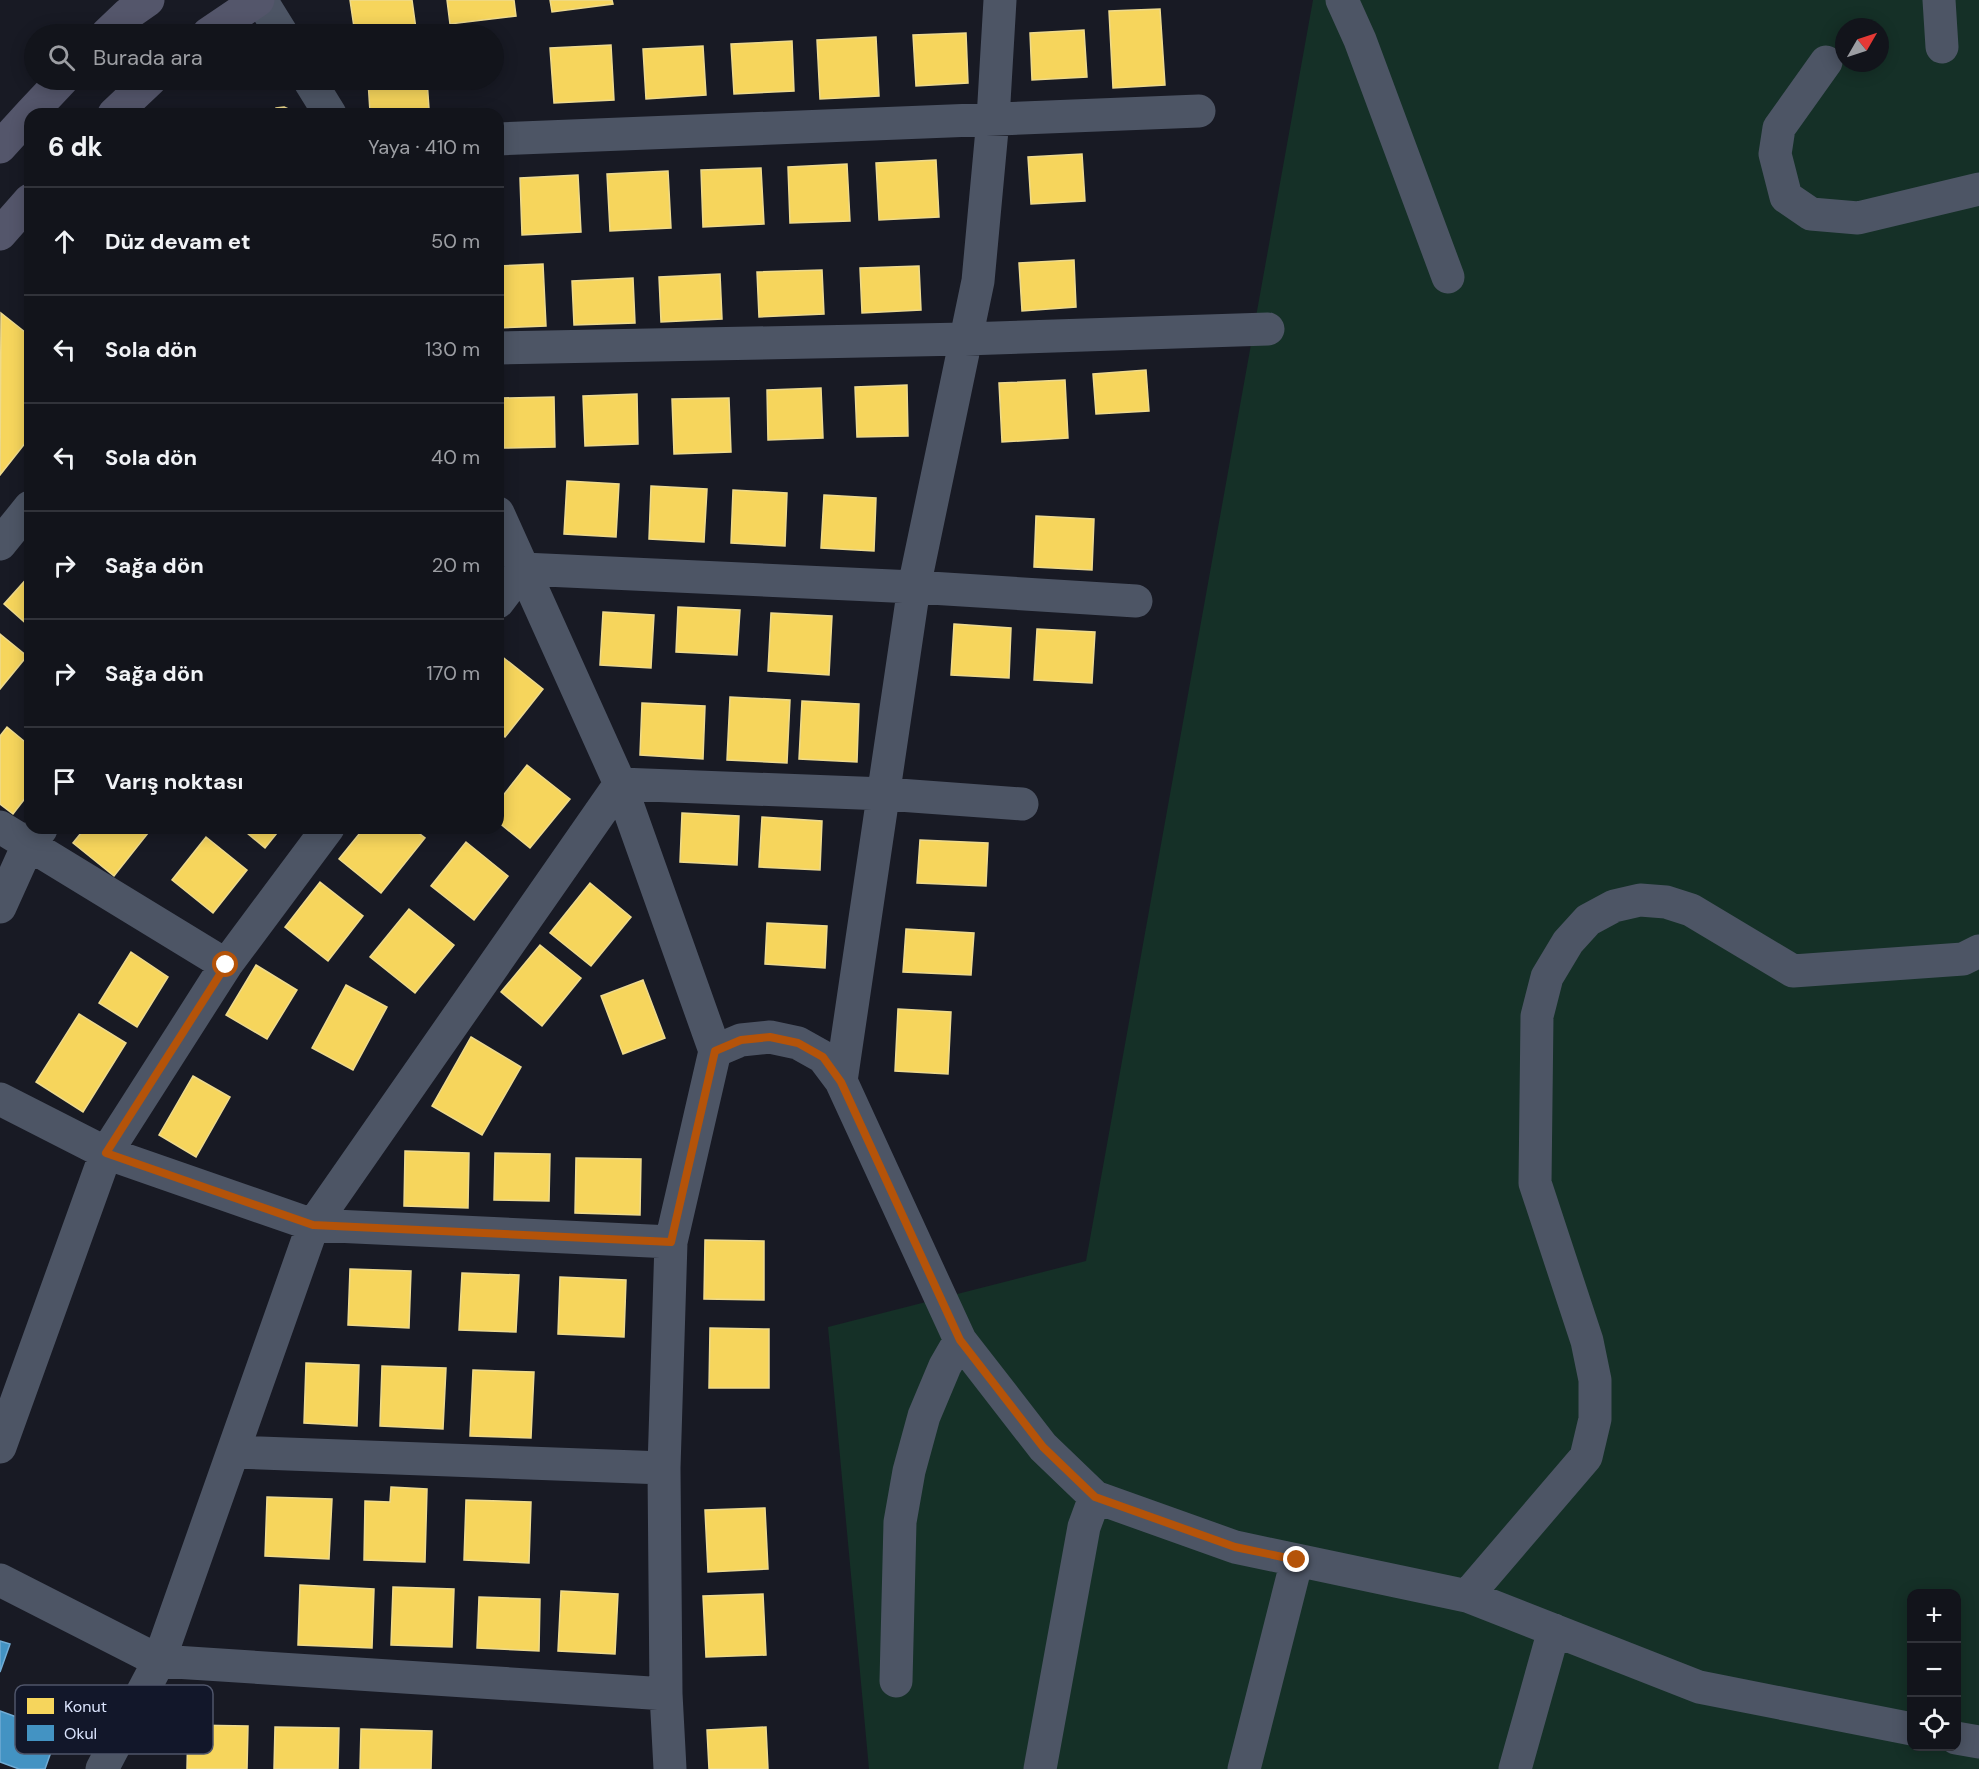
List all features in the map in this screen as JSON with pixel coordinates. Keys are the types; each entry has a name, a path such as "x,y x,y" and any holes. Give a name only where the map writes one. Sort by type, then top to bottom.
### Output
{"main road":[{"path":"118,24 148,0"},
{"path":"223,24 260,0"},
{"path":"36,108 53,90"},
{"path":"120,108 139,90"},
{"path":"1,144 24,120"},
{"path":"0,234 24,207"}],"street":[{"path":"260,0 276,24"},
{"path":"841,1082 914,587 978,281 993,119 1000,0"},
{"path":"1342,0 1360,40 1448,277"},
{"path":"1940,0 1942,47"},
{"path":"1826,62 1779,128 1775,154 1786,197 1811,214 1858,218 1979,189"},
{"path":"315,90 326,108"},
{"path":"504,139 1199,111"},
{"path":"504,348 965,339 1268,329"},
{"path":"0,544 24,514"},
{"path":"504,527 620,784 715,1051 671,1242 664,1468 666,1694 670,1769"},
{"path":"522,569 914,587 1136,601"},
{"path":"504,594 522,569"},
{"path":"620,784 885,794 1022,804"},
{"path":"146,1685 159,1661 313,1225 620,784"},
{"path":"0,827 24,834"},
{"path":"0,1447 106,1153 226,965 324,834"},
{"path":"0,907 35,837 226,965"},
{"path":"1467,1596 1586,1457 1595,1419 1595,1380 1587,1341 1535,1183 1537,1016 1547,977 1568,942 1588,920 1614,906 1640,900 1666,902 1691,910 1793,971 1963,959 1979,951"},
{"path":"715,1051 741,1040 770,1037 798,1043 823,1057 841,1082 960,1340 1043,1447 1095,1497 1235,1547 1467,1596 1699,1688 1907,1728"},
{"path":"0,1099 106,1153 313,1225 671,1242"},
{"path":"896,1681 900,1522 909,1471 924,1416 945,1366 960,1340"},
{"path":"234,1452 664,1468"},
{"path":"1040,1769 1084,1527 1095,1497"},
{"path":"1244,1769 1297,1560"},
{"path":"0,1580 159,1661 666,1694"},
{"path":"1515,1769 1554,1630"},
{"path":"1961,1739 1979,1742"},
{"path":"102,1769 110,1754"}],"green space":[{"path":"1313,0 1979,0 1979,1769 869,1769 828,1327 1086,1261"}],"building: Konut":[{"path":"350,0 412,0 415,24 354,24"},
{"path":"447,0 514,0 516,16 450,24"},
{"path":"550,0 612,0 613,4 552,12"},
{"path":"1160,9 1165,85 1113,88 1109,11"},
{"path":"1084,30 1087,77 1032,80 1030,33"},
{"path":"966,33 968,83 916,86 913,35"},
{"path":"876,37 879,96 820,99 817,40"},
{"path":"792,41 794,91 734,94 731,44"},
{"path":"611,45 614,100 554,103 550,48"},
{"path":"703,46 706,95 646,99 643,49"},
{"path":"369,90 428,90 429,108 370,108"},
{"path":"1082,154 1085,201 1031,204 1028,157"},
{"path":"936,160 939,217 879,220 876,163"},
{"path":"847,164 850,221 790,223 788,167"},
{"path":"761,168 764,224 703,227 701,170"},
{"path":"668,171 671,228 610,231 607,174"},
{"path":"578,175 581,232 522,235 520,178"},
{"path":"1074,260 1076,307 1022,311 1019,263"},
{"path":"543,264 546,326 504,328 504,266"},
{"path":"919,266 921,310 862,313 860,268"},
{"path":"822,270 824,314 759,317 757,272"},
{"path":"720,274 722,319 661,322 659,277"},
{"path":"633,278 635,323 574,325 572,281"},
{"path":"1,313 24,331 24,445 0,475"},
{"path":"1146,370 1149,411 1096,414 1093,374"},
{"path":"1065,380 1068,438 1002,442 999,383"},
{"path":"907,385 908,436 857,437 855,387"},
{"path":"821,388 823,438 768,440 767,390"},
{"path":"637,394 638,444 585,446 583,396"},
{"path":"554,397 555,447 504,448 504,398"},
{"path":"729,398 731,452 674,454 672,399"},
{"path":"567,481 619,484 616,537 564,534"},
{"path":"651,486 707,489 704,542 649,539"},
{"path":"733,490 787,493 785,546 731,543"},
{"path":"824,495 876,498 874,551 821,548"},
{"path":"1036,516 1094,519 1092,570 1034,567"},
{"path":"24,582 24,622 4,604"},
{"path":"678,607 740,610 737,655 676,652"},
{"path":"603,612 654,615 651,668 600,665"},
{"path":"771,613 832,616 829,675 768,671"},
{"path":"954,624 1011,628 1009,678 951,675"},
{"path":"1037,629 1095,632 1092,683 1034,680"},
{"path":"0,634 24,654 24,660 0,689"},
{"path":"504,658 543,689 504,736"},
{"path":"730,697 790,700 787,763 727,760"},
{"path":"802,701 859,704 857,762 799,759"},
{"path":"642,703 705,706 703,759 640,755"},
{"path":"7,727 24,741 24,800 13,814 0,804 0,736"},
{"path":"527,765 570,799 530,848 504,827 504,794"},
{"path":"682,813 739,816 737,865 680,862"},
{"path":"762,817 822,821 820,870 759,867"},
{"path":"80,834 147,834 114,876 73,843"},
{"path":"248,834 276,834 265,848"},
{"path":"359,834 420,834 425,838 381,893 339,859"},
{"path":"206,837 247,870 213,913 172,880"},
{"path":"920,840 988,843 986,886 917,883"},
{"path":"466,842 508,876 474,920 431,886"},
{"path":"320,882 363,916 328,961 285,927"},
{"path":"590,883 631,917 591,966 550,933"},
{"path":"409,909 454,945 415,993 370,957"},
{"path":"767,923 827,926 825,968 765,964"},
{"path":"906,929 974,933 971,975 903,972"},
{"path":"540,945 581,978 542,1026 501,992"},
{"path":"131,952 168,977 137,1027 99,1003"},
{"path":"256,965 297,990 267,1039 226,1015"},
{"path":"643,980 665,1038 623,1054 601,996"},
{"path":"346,985 387,1007 353,1070 312,1048"},
{"path":"898,1009 951,1012 948,1074 895,1071"},
{"path":"79,1014 126,1043 83,1112 36,1082"},
{"path":"471,1037 521,1067 482,1135 432,1106"},
{"path":"193,1076 230,1097 196,1157 159,1135"},
{"path":"405,1151 469,1153 468,1208 404,1206"},
{"path":"495,1153 550,1154 549,1201 494,1200"},
{"path":"576,1158 641,1159 640,1215 575,1213"},
{"path":"705,1240 764,1241 764,1300 704,1299"},
{"path":"350,1269 411,1271 409,1328 348,1325"},
{"path":"462,1273 519,1275 516,1332 459,1330"},
{"path":"560,1277 626,1280 624,1337 558,1334"},
{"path":"710,1328 769,1329 769,1388 709,1388"},
{"path":"306,1363 359,1365 357,1426 304,1423"},
{"path":"382,1366 446,1368 443,1429 380,1426"},
{"path":"473,1370 534,1372 531,1438 470,1436"},
{"path":"391,1487 427,1489 425,1562 364,1560 365,1501 390,1502"},
{"path":"267,1497 332,1499 329,1559 265,1556"},
{"path":"466,1500 531,1502 529,1563 464,1560"},
{"path":"765,1508 768,1569 708,1572 705,1510"},
{"path":"300,1585 374,1589 372,1648 298,1645"},
{"path":"393,1587 454,1589 452,1647 391,1645"},
{"path":"561,1591 618,1594 615,1654 558,1651"},
{"path":"763,1594 766,1655 706,1657 703,1596"},
{"path":"479,1597 540,1599 539,1651 477,1648"},
{"path":"213,1725 248,1726 247,1769 187,1769 187,1754 213,1754"},
{"path":"275,1727 339,1728 338,1769 274,1769"},
{"path":"766,1727 768,1769 709,1769 707,1730"},
{"path":"361,1729 432,1731 431,1769 360,1769"}],"building: Okul":[{"path":"0,1641 10,1644 0,1672"},
{"path":"0,1711 15,1716 15,1754 50,1754 45,1769 19,1769 0,1762"}],"route":[{"path":"226,965 106,1153 313,1225 671,1242 715,1051 741,1040 770,1037 798,1043 823,1057 841,1082 960,1340 1043,1447 1095,1497 1235,1547 1297,1560"}]}
